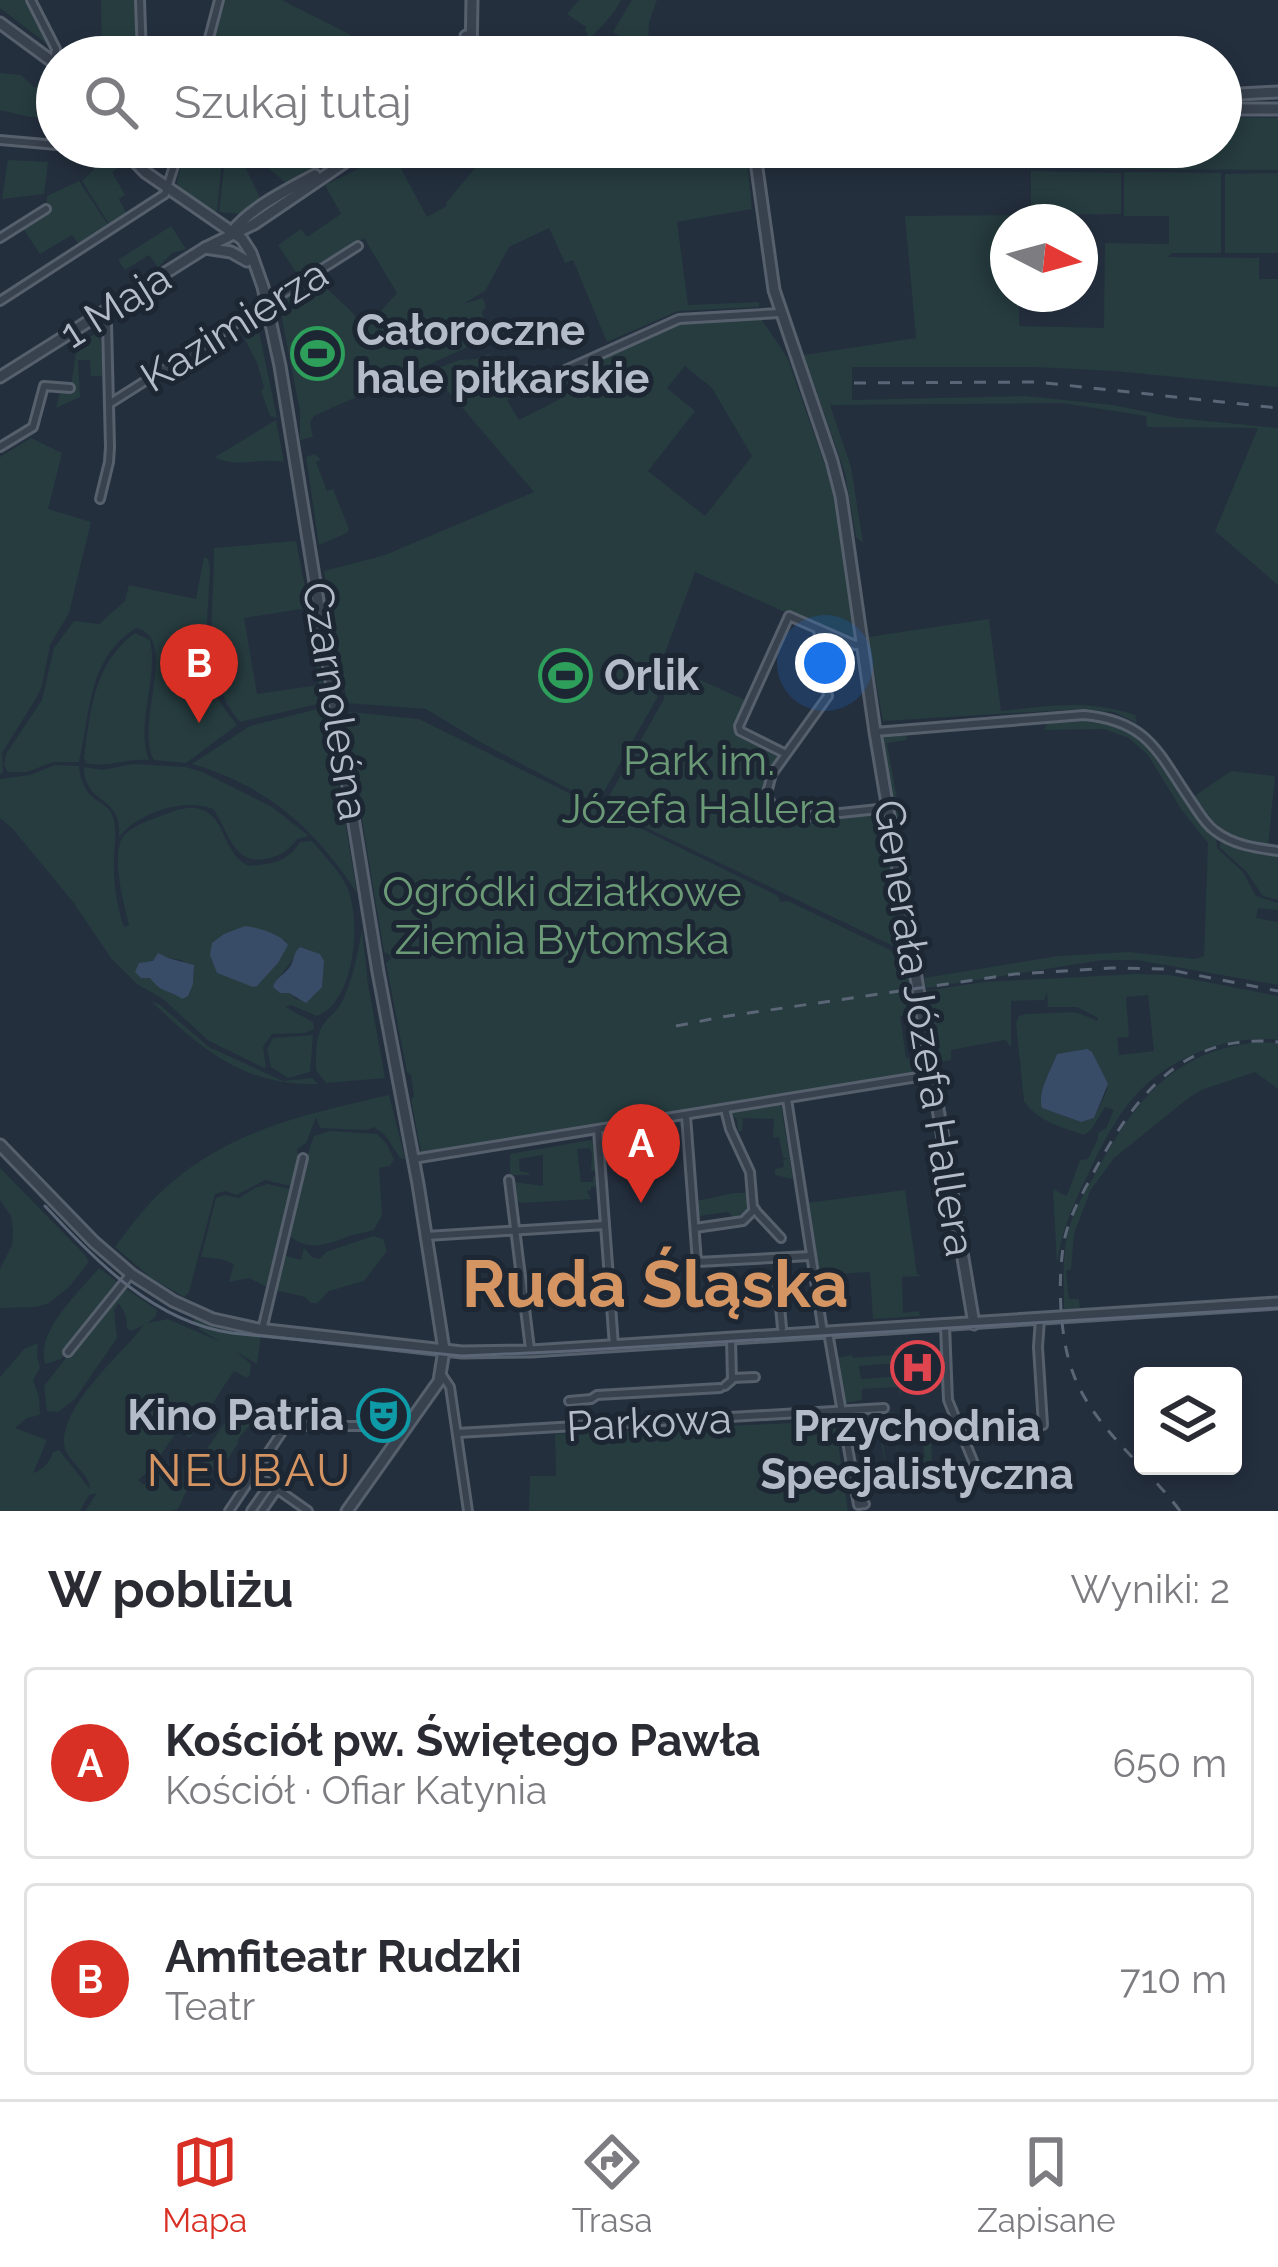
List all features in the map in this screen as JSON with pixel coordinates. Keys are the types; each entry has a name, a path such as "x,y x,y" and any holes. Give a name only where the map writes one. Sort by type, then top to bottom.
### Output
{"street":[{"path":"31,0 49,36"},
{"path":"140,0 141,36"},
{"path":"210,36 219,0"},
{"path":"468,36 472,0"},
{"path":"0,23 36,49"},
{"path":"1242,93 1278,92"},
{"path":"1242,109 1278,109"},
{"path":"0,140 36,143"},
{"name":"Czarnoleśna","path":"142,168 242,239 267,302 426,1236 444,1350 442,1375"},
{"path":"0,301 165,194 174,168"},
{"name":"1 Maja","path":"231,233 292,187 330,168"},
{"name":"1 Maja","path":"0,377 205,248 254,224 336,168"},
{"name":"Generała Józefa Hallera","path":"758,168 779,313 841,496 875,732 974,1324"},
{"path":"0,238 46,209"},
{"path":"205,248 250,259 254,224"},
{"name":"Kazimierza","path":"109,404 358,246"},
{"path":"532,386 679,319 779,313"},
{"path":"100,499 110,462 107,324"},
{"path":"0,447 34,424 44,386 70,388"},
{"path":"786,754 739,727 789,616 862,644"},
{"path":"818,628 829,696 772,774 767,793 786,817 888,808"},
{"path":"875,732 1084,715 1114,719 1148,740 1214,831 1237,843 1278,851"},
{"path":"413,1160 934,1074"},
{"path":"787,1099 810,1256 858,1505 865,1504"},
{"path":"725,1109 750,1172 754,1209 781,1238"},
{"path":"686,1116 697,1262 810,1256"},
{"path":"598,1130 614,1346"},
{"path":"0,1145 130,1274 196,1312 262,1330 444,1350 531,1351 1278,1303"},
{"path":"262,1330 303,1158"},
{"path":"509,1180 531,1351"},
{"path":"695,1228 743,1221 754,1209"},
{"path":"426,1236 605,1225"},
{"path":"68,1352 130,1274"},
{"path":"752,1289 778,1286 782,1328"},
{"path":"1040,1319 1043,1425"},
{"path":"945,1326 948,1400 980,1478"},
{"path":"731,1338 732,1378"},
{"path":"346,1511 442,1375 450,1387 468,1511"},
{"path":"569,1401 723,1387 732,1378 755,1377"},
{"name":"Parkowa","path":"457,1433 884,1408"},
{"path":"229,1511 290,1424 367,1426 383,1434"},
{"path":"254,1473 308,1511"},
{"path":"251,1511 274,1487"},
{"path":"262,1511 274,1487"}],"green space":[{"path":"0,0 29,0 48,36 37,36 0,8"},
{"path":"101,0 137,0 138,36 102,36"},
{"path":"224,0 282,0 353,36 215,36"},
{"path":"579,0 621,0 592,36 586,36 586,27 567,14"},
{"path":"632,0 657,0 648,36 613,32"},
{"path":"0,73 21,75 35,88 36,117 0,110"},
{"path":"1242,117 1278,118 1278,170 1031,168 1242,168"},
{"path":"8,160 36,161 36,168 47,168 44,194 2,199"},
{"path":"95,168 117,168 112,172 125,195 119,199 128,216 111,227 82,181"},
{"path":"180,168 221,168 217,211 212,213 178,188"},
{"path":"224,168 246,168 262,202 243,214 219,212"},
{"path":"268,168 315,168 286,183"},
{"path":"360,168 401,168 427,217 447,206 475,168 748,168 752,209 677,222 688,305 759,302 759,307 678,311 607,342 573,260 565,263 549,228 509,247 485,291 463,304 483,298 482,313 490,333 462,324 490,336 487,344 468,347 314,416 310,423 313,437 300,440 300,411 279,303 318,277 361,323 357,327 361,333 397,293 364,238 301,280 278,245 301,229 307,237 341,214 325,185"},
{"path":"1031,171 1121,173 1121,214 1098,214 1098,204 1031,204"},
{"path":"1124,172 1221,173 1221,253 1172,253 1168,257 1259,258 1259,279 1278,279 1278,387 1034,367 852,367 852,400 1025,396 1278,428 1278,585 1215,531 1258,428 1147,427 1146,416 1062,403 830,405 851,467 863,543 856,537 845,473 804,355 916,338 905,216 990,215 990,312 1019,312 1019,326 1104,328 1105,243 1169,244 1169,216 1124,216"},
{"path":"1278,173 1278,253 1225,253 1225,174"},
{"path":"79,181 110,228 80,246 72,235 40,254 23,228 46,212 47,196"},
{"path":"171,226 186,249 172,253 158,267 149,255 125,270 118,260"},
{"path":"760,317 787,357 829,468 857,644 695,572 662,661 657,698 597,804 426,709 347,703 324,571 385,555 534,492 431,371 489,354 505,388 524,379 529,389 507,400 519,420 560,399 551,379 685,323","holes":["685,366 712,388 752,456 705,516 648,471 695,411 667,388"]},
{"path":"254,323 277,418 270,416 257,363 241,331"},
{"path":"100,331 103,376 91,376 90,360 78,360 80,397 56,408 60,393 70,393 77,345"},
{"path":"276,420 284,462 232,462 215,457"},
{"path":"31,438 62,453 48,509 91,522 69,613 50,645 42,686 2,753 0,774 0,457"},
{"path":"315,454 321,460 316,462 327,491 333,489 349,529 319,545 306,457"},
{"path":"296,541 315,637 307,608 244,618 257,694 319,685 316,645 326,702 240,722 218,682 214,661 214,548"},
{"path":"204,557 210,567 209,670 220,702 237,725 186,763 154,760 149,726 155,648 149,635 136,628 108,655 100,671 79,762 53,762 27,772 8,772 6,754 42,700 54,648 74,621 99,624 125,601 129,585 196,599"},
{"path":"989,619 1001,711 1084,705 1135,715 1137,723 1114,712 1080,709 883,721 868,637"},
{"path":"135,633 150,640 152,655 145,730 149,760 86,763 92,706 102,673"},
{"name":"Park im. Józefa Hallera","path":"667,665 747,701 737,729 780,756 766,793 780,815 793,821 883,811 908,953 603,807 664,699"},
{"path":"326,707 357,893 324,849 287,813 244,784 192,764 250,726"},
{"name":"Ogródki działkowe Ziemia Bytomska","path":"350,712 419,719 778,896 780,902 788,901 909,959 919,1017 906,1021 905,1015 900,1016 912,1072 781,1097 421,1152 411,1075 386,963 391,959 384,952 346,723"},
{"path":"1081,719 1116,725 1140,738 1216,837 1217,848 1243,872 1256,896 1278,903 1278,910 1258,908 1256,918 1278,922 1278,985 1137,960 1103,960 926,988 924,978 1058,956 1129,952 1204,956 1208,843 1148,755 1129,738 1104,729 1044,730 1048,722"},
{"path":"902,733 907,740 887,743 912,884 907,885 880,747 886,735"},
{"path":"132,764 202,772 272,807 309,836 297,839 280,855 245,857 213,809 189,805 149,814 119,837 115,813 90,788 84,767 103,770"},
{"path":"55,765 79,766 85,788 111,813 115,885 124,927 129,925 118,853 125,834 141,824 180,809 203,810 211,814 234,853 249,866 279,861 300,842 312,841 344,881 354,919 347,978 330,1008 317,1016 285,1007 313,1022 314,1029 272,1034 263,1047 264,1068 209,1041 163,999 137,984 0,818 0,779","holes":["252,927 286,941 278,963 257,986 244,983","300,947 320,954 323,968 318,980 297,1000 273,987","181,960 194,968 193,984 182,998 158,987 149,963"]},
{"path":"1231,771 1275,776 1268,846 1226,831 1196,798"},
{"path":"1221,837 1278,856 1278,900 1263,896 1245,870 1220,848"},
{"path":"362,929 385,1078 326,1083 316,1070 318,1038 347,989"},
{"path":"1170,975 1278,996 1278,1040 1239,1041 1200,1052 1165,1070 1135,1096 1110,1130 1080,1191 1057,1264 1053,1189 1066,1196 1080,1160 1088,1159 1114,1110 1105,1107 1084,1135 1036,1114 1024,1101 1016,1023 1026,1014 1075,1012 1098,1018 1077,1007 1048,1007 1047,992 1044,1000 1011,1001 1011,1047 1005,1040 951,1050 951,1060 940,1062 926,991 983,982","holes":["1148,995 1154,1051 1119,1055 1117,1038 1129,1037 1126,997","1092,1052 1108,1088 1094,1118 1081,1122 1042,1108 1043,1088 1057,1054"]},
{"path":"151,1001 209,1047 283,1081 312,1078 318,1084 292,1083 268,1079 246,1072 188,1035"},
{"path":"313,1035 310,1072 288,1078 271,1067 267,1049 273,1038"},
{"path":"1278,1043 1278,1089 1255,1072 1204,1089 1114,1158 1090,1191 1074,1234 1071,1269 1066,1271 1069,1299 1079,1299 1080,1310 1064,1311 1064,1254 1069,1227 1129,1119 1183,1066 1232,1046"},
{"path":"389,1095 405,1159 374,1127 320,1128 316,1117 306,1143 297,1149 300,1165 295,1187 265,1180 237,1195 215,1194 184,1297 150,1277 115,1247 176,1179 231,1143 291,1120"},
{"path":"781,1105 793,1179 775,1175 775,1169 784,1167 783,1160 789,1158 783,1158 779,1137 773,1138 774,1119 743,1118 742,1131 738,1131 731,1113"},
{"path":"330,1131 377,1134 394,1159 390,1166 379,1168 382,1215 374,1230 308,1245 288,1234 314,1136"},
{"path":"597,1139 599,1174 591,1170 589,1148 577,1149 581,1182 593,1182 599,1175 599,1186 587,1191 591,1199 521,1203 514,1199 515,1182 543,1186 543,1155 519,1159 520,1171 529,1175 510,1175 510,1154"},
{"path":"0,1168 89,1262 69,1287 37,1307 0,1308 0,1269 12,1245 13,1230 11,1216 0,1200"},
{"path":"268,1184 294,1190 271,1284 249,1278 229,1282 234,1264 201,1257 216,1198 239,1198"},
{"path":"905,1190 917,1274 922,1276 902,1277 903,1313 919,1311 920,1316 873,1319 870,1272 818,1275 807,1203"},
{"path":"749,1193 752,1207 741,1213 745,1216 736,1219 728,1212 699,1216 699,1225 696,1201"},
{"path":"373,1236 383,1239 387,1251 364,1281 329,1291 317,1303 274,1290 283,1255 301,1260 304,1248 320,1259 326,1252"},
{"path":"99,1268 120,1284 61,1359 45,1364 44,1351 53,1326"},
{"path":"122,1286 157,1310 148,1323 168,1319 221,1342 199,1329 195,1316 261,1335 257,1364 235,1351 251,1364 250,1375 247,1378 234,1371 190,1438 178,1430 138,1480 144,1485 160,1461 177,1471 181,1467 207,1484 202,1490 187,1490 178,1509 171,1511 85,1511 97,1493 89,1495 80,1511 0,1511 0,1377 24,1349 38,1343 40,1368 33,1380 40,1415 15,1428 47,1440 33,1473 59,1450 90,1489 65,1448 67,1426 96,1379 144,1325 131,1331 127,1328 119,1303 114,1310 117,1338 75,1399 58,1412 47,1411 44,1386"},
{"path":"898,1345 900,1374 896,1363 859,1366 861,1379 900,1376 901,1396 898,1387 862,1389 862,1400 845,1403 837,1358 892,1355"},
{"path":"241,1399 249,1399 262,1410 215,1471 202,1456"},
{"path":"889,1411 897,1414 894,1423 899,1456 904,1457 901,1462 925,1457 919,1419 914,1417 920,1417 922,1429 940,1424 941,1431 961,1436 931,1437 932,1461 886,1471 874,1417 848,1418 851,1413 881,1413 886,1464 899,1463"},
{"path":"835,1421 848,1511 529,1511 530,1476 556,1476 555,1434"}],"water":[{"path":"245,926 269,932 288,945 278,963 253,987 217,973 210,955 212,943"},
{"path":"300,947 320,954 324,961 322,987 306,1003 273,987"},
{"path":"158,953 194,965 188,996 182,999 135,972 139,963 153,961"},
{"path":"1087,1049 1108,1084 1094,1118 1081,1122 1042,1108 1043,1088 1057,1054"}],"tram line":[{"path":"45,1206 128,1286 204,1327 462,1356 1278,1308"}],"railway":[{"path":"854,383 1036,382 1278,408"},
{"path":"676,1026 1015,974 1111,968 1165,969 1278,991"},
{"path":"1180,1511 1093,1411 1073,1373 1061,1305 1065,1237 1110,1143 1166,1074 1215,1047 1278,1042"}],"place":[{"name":"Całoroczne hale piłkarskie","path":"317,354"},
{"name":"Orlik","path":"565,675"},
{"name":"Amfiteatr Rudzki","path":"199,723"},
{"name":"Kościół pw. Świętego Pawła","path":"641,1203"},
{"name":"Przychodnia Specjalistyczna","path":"917,1367"},
{"name":"Kino Patria","path":"383,1415"}],"district":[{"name":"Ruda Śląska","path":"655,1284"},
{"name":"NEUBAU","path":"250,1470"}]}
